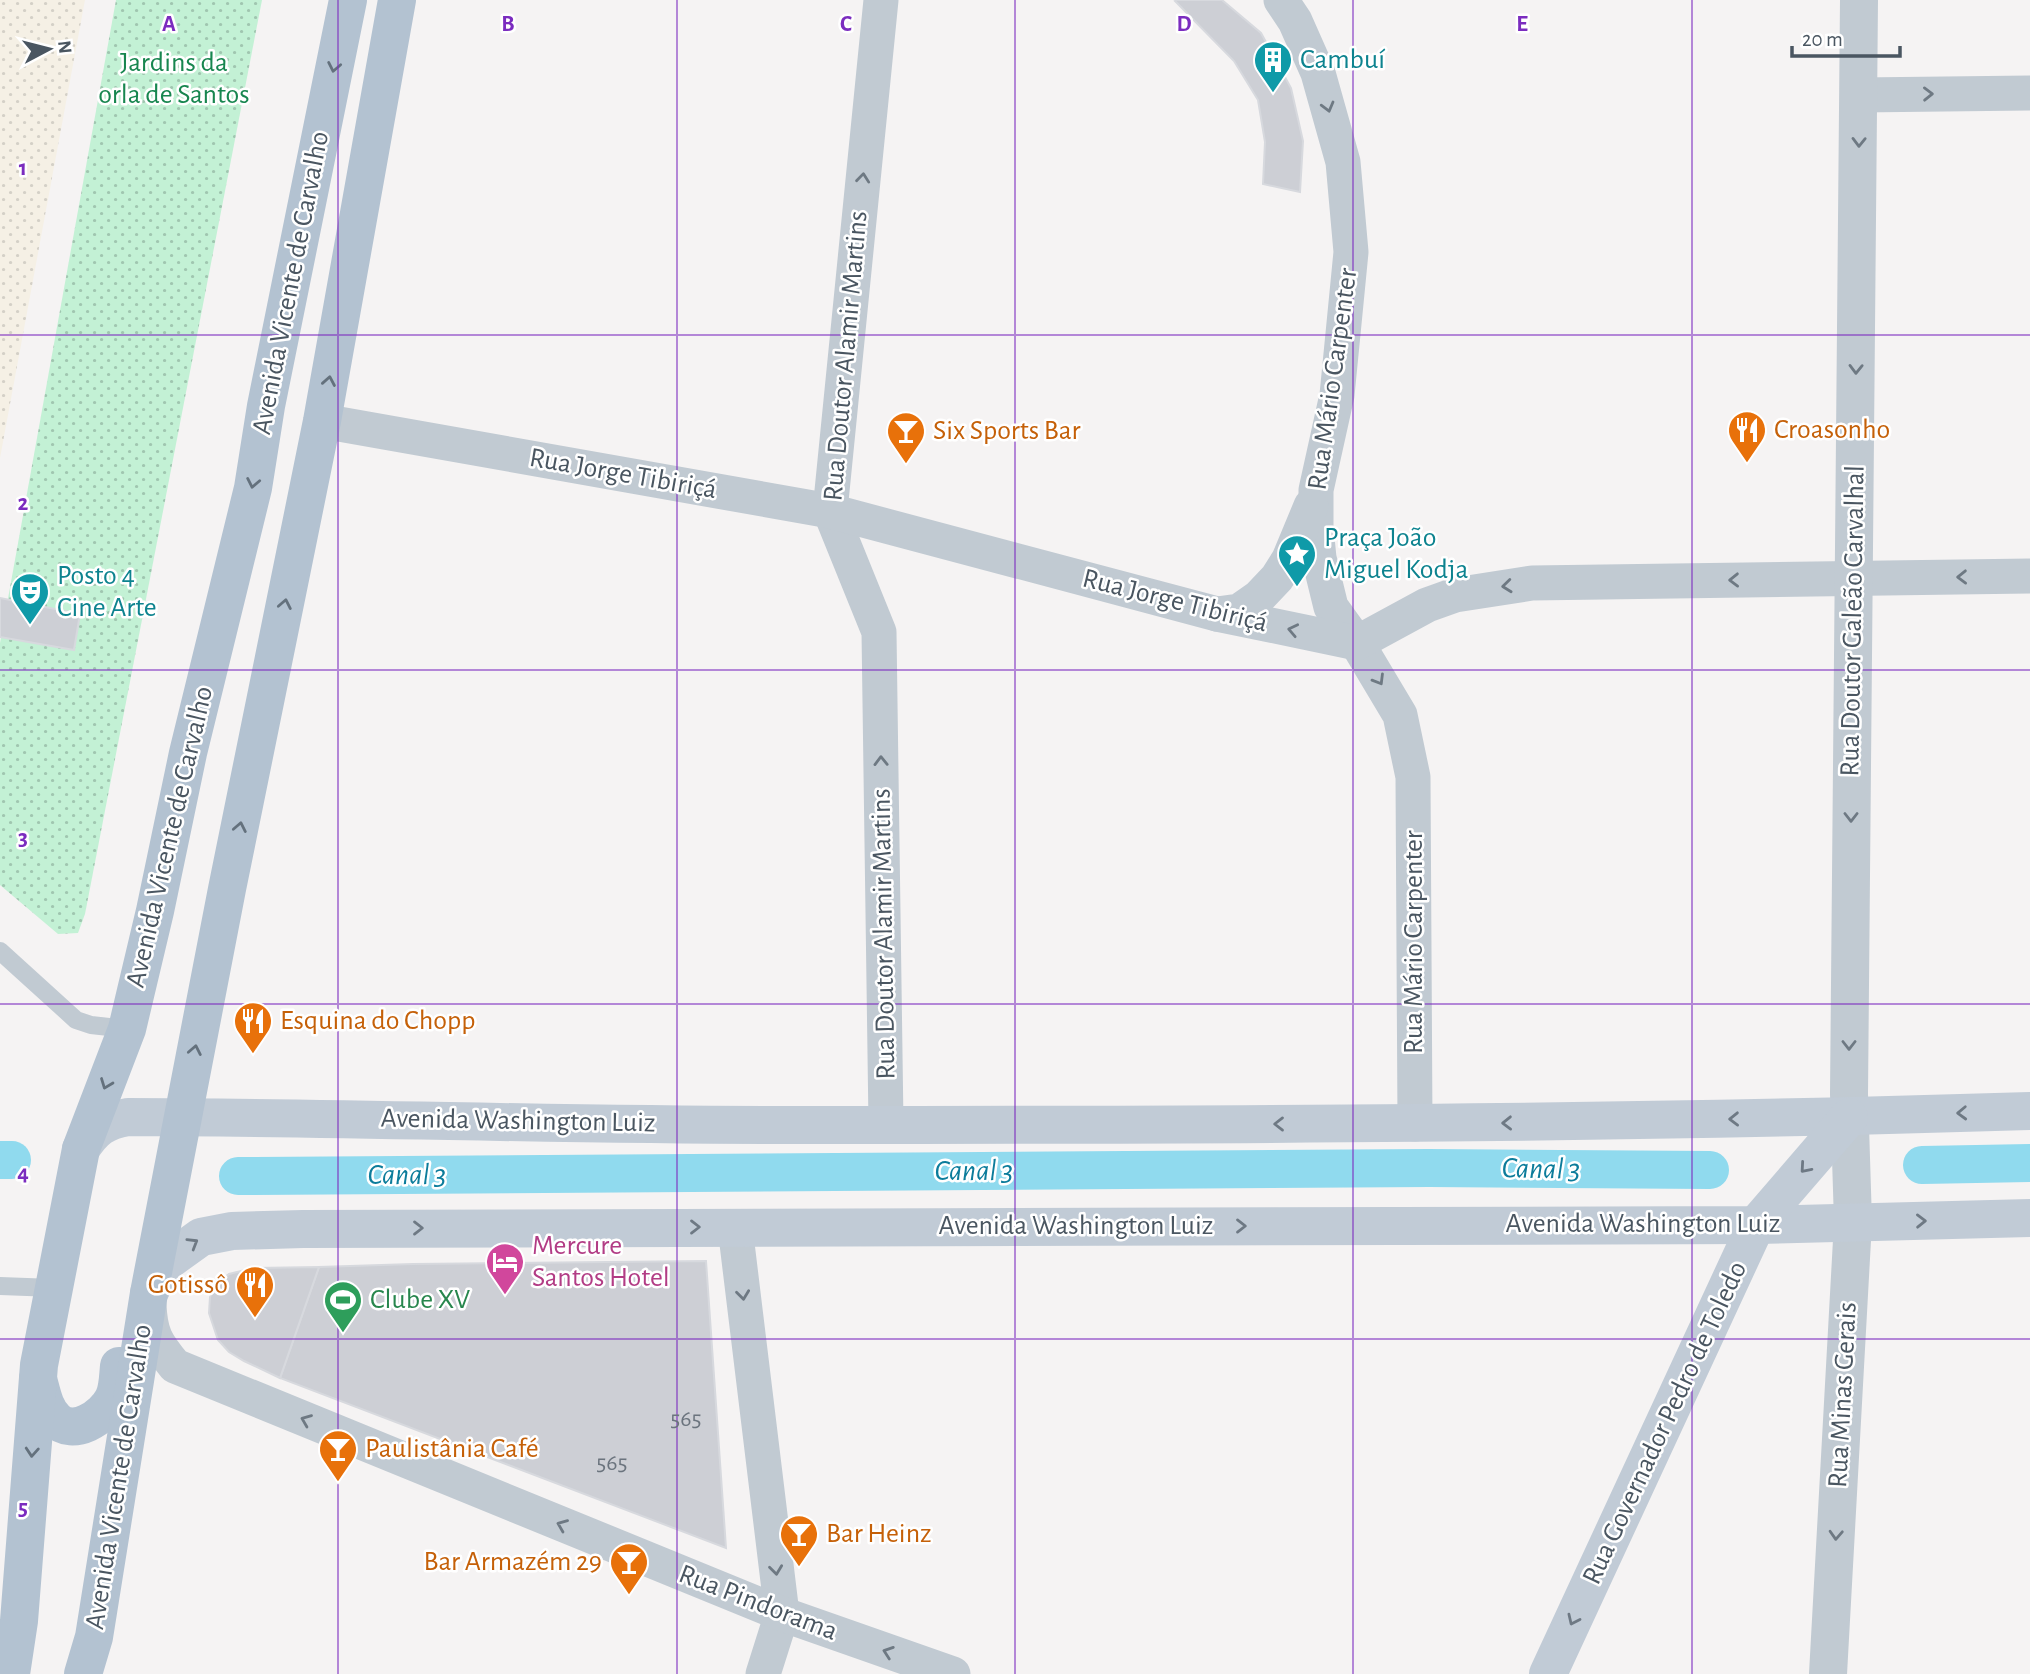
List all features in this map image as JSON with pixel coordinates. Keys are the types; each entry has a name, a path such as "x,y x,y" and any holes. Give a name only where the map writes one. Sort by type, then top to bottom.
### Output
{"main road":[{"name":"Avenida Vicente de Carvalho","path":"11,1674 19,1621 38,1379 81,1149 127,1028 188,753 253,488 269,394 348,0"},
{"name":"Avenida Vicente de Carvalho","path":"83,1674 94,1637 149,1293 182,1117 322,421 397,0"},
{"name":"Avenida Washington Luiz","path":"81,1149 92,1133 106,1122 128,1117 808,1125 1415,1124 2030,1111"},
{"name":"Rua Governador Pedro de Toledo","path":"1548,1674 1756,1225 1849,1116"},
{"name":"Avenida Washington Luiz","path":"149,1293 165,1264 186,1247 201,1237 232,1231 1756,1225 2030,1218"},
{"path":"38,1379 46,1406 56,1421 71,1427 89,1423 102,1413 114,1397 127,1312 149,1293"}],"street":[{"name":"Rua Doutor Alamir Martins","path":"881,0 830,511 879,632 886,1124"},
{"name":"Rua Mário Carpenter","path":"1281,0 1295,21 1318,73 1343,162 1351,251 1337,396 1317,490 1318,548 1331,607 1357,643 1400,715 1413,777 1415,1124"},
{"name":"Rua Doutor Galeão Carvalhal","path":"1849,1116 1859,0"},
{"path":"1859,95 2030,93"},
{"name":"Rua Jorge Tibiriçá","path":"322,421 830,511 1217,614 1357,643"},
{"path":"1217,614 1240,611 1259,597 1277,578 1301,534 1317,490"},
{"path":"1357,643 1427,605 1455,595 1532,583 2030,576"},
{"name":"Rua Minas Gerais","path":"1828,1674 1853,1222 1849,1116"},
{"path":"735,1227 782,1614 762,1674"},
{"name":"Rua Pindorama","path":"149,1293 150,1319 156,1344 175,1366 782,1614 953,1674"}],"lane":[{"path":"0,951 76,1020 91,1025 127,1028"},
{"path":"0,1286 54,1288"}],"green space":[{"name":"Jardins da orla de Santos","path":"116,0 262,0 85,914 78,933 58,934 0,885 0,643"}],"sand":[{"path":"0,0 85,0 0,458"}],"building":[{"name":"Cambuí","path":"1222,0 1261,33 1291,88 1303,141 1300,192 1263,184 1265,142 1258,100 1234,61 1175,1"},
{"path":"0,598 80,614 74,650 0,637"},
{"path":"706,1261 726,1548 280,1378 319,1267"},
{"name":"Gotissô","path":"319,1267 280,1378 229,1352 218,1340 209,1313 210,1297 217,1283 229,1274 253,1268"}],"waterway":[{"name":"Canal 3","path":"0,1160 12,1160"},
{"name":"Canal 3","path":"1922,1165 2030,1163"},
{"name":"Canal 3","path":"238,1176 1429,1168 1710,1170"}],"place":[{"name":"Cambuí","path":"1273,94"},
{"name":"Croasonho","path":"1747,464"},
{"name":"Six Sports Bar","path":"906,465"},
{"name":"Praça João Miguel Kodja","path":"1297,588"},
{"name":"Posto 4 Cine Arte","path":"30,626"},
{"name":"Esquina do Chopp","path":"253,1055"},
{"name":"Mercure Santos Hotel","path":"505,1296"},
{"name":"Gotissô","path":"255,1319"},
{"name":"Clube XV","path":"343,1334"},
{"name":"Paulistânia Café","path":"338,1483"},
{"name":"Bar Heinz","path":"799,1568"},
{"name":"Bar Armazém 29","path":"629,1596"}]}
